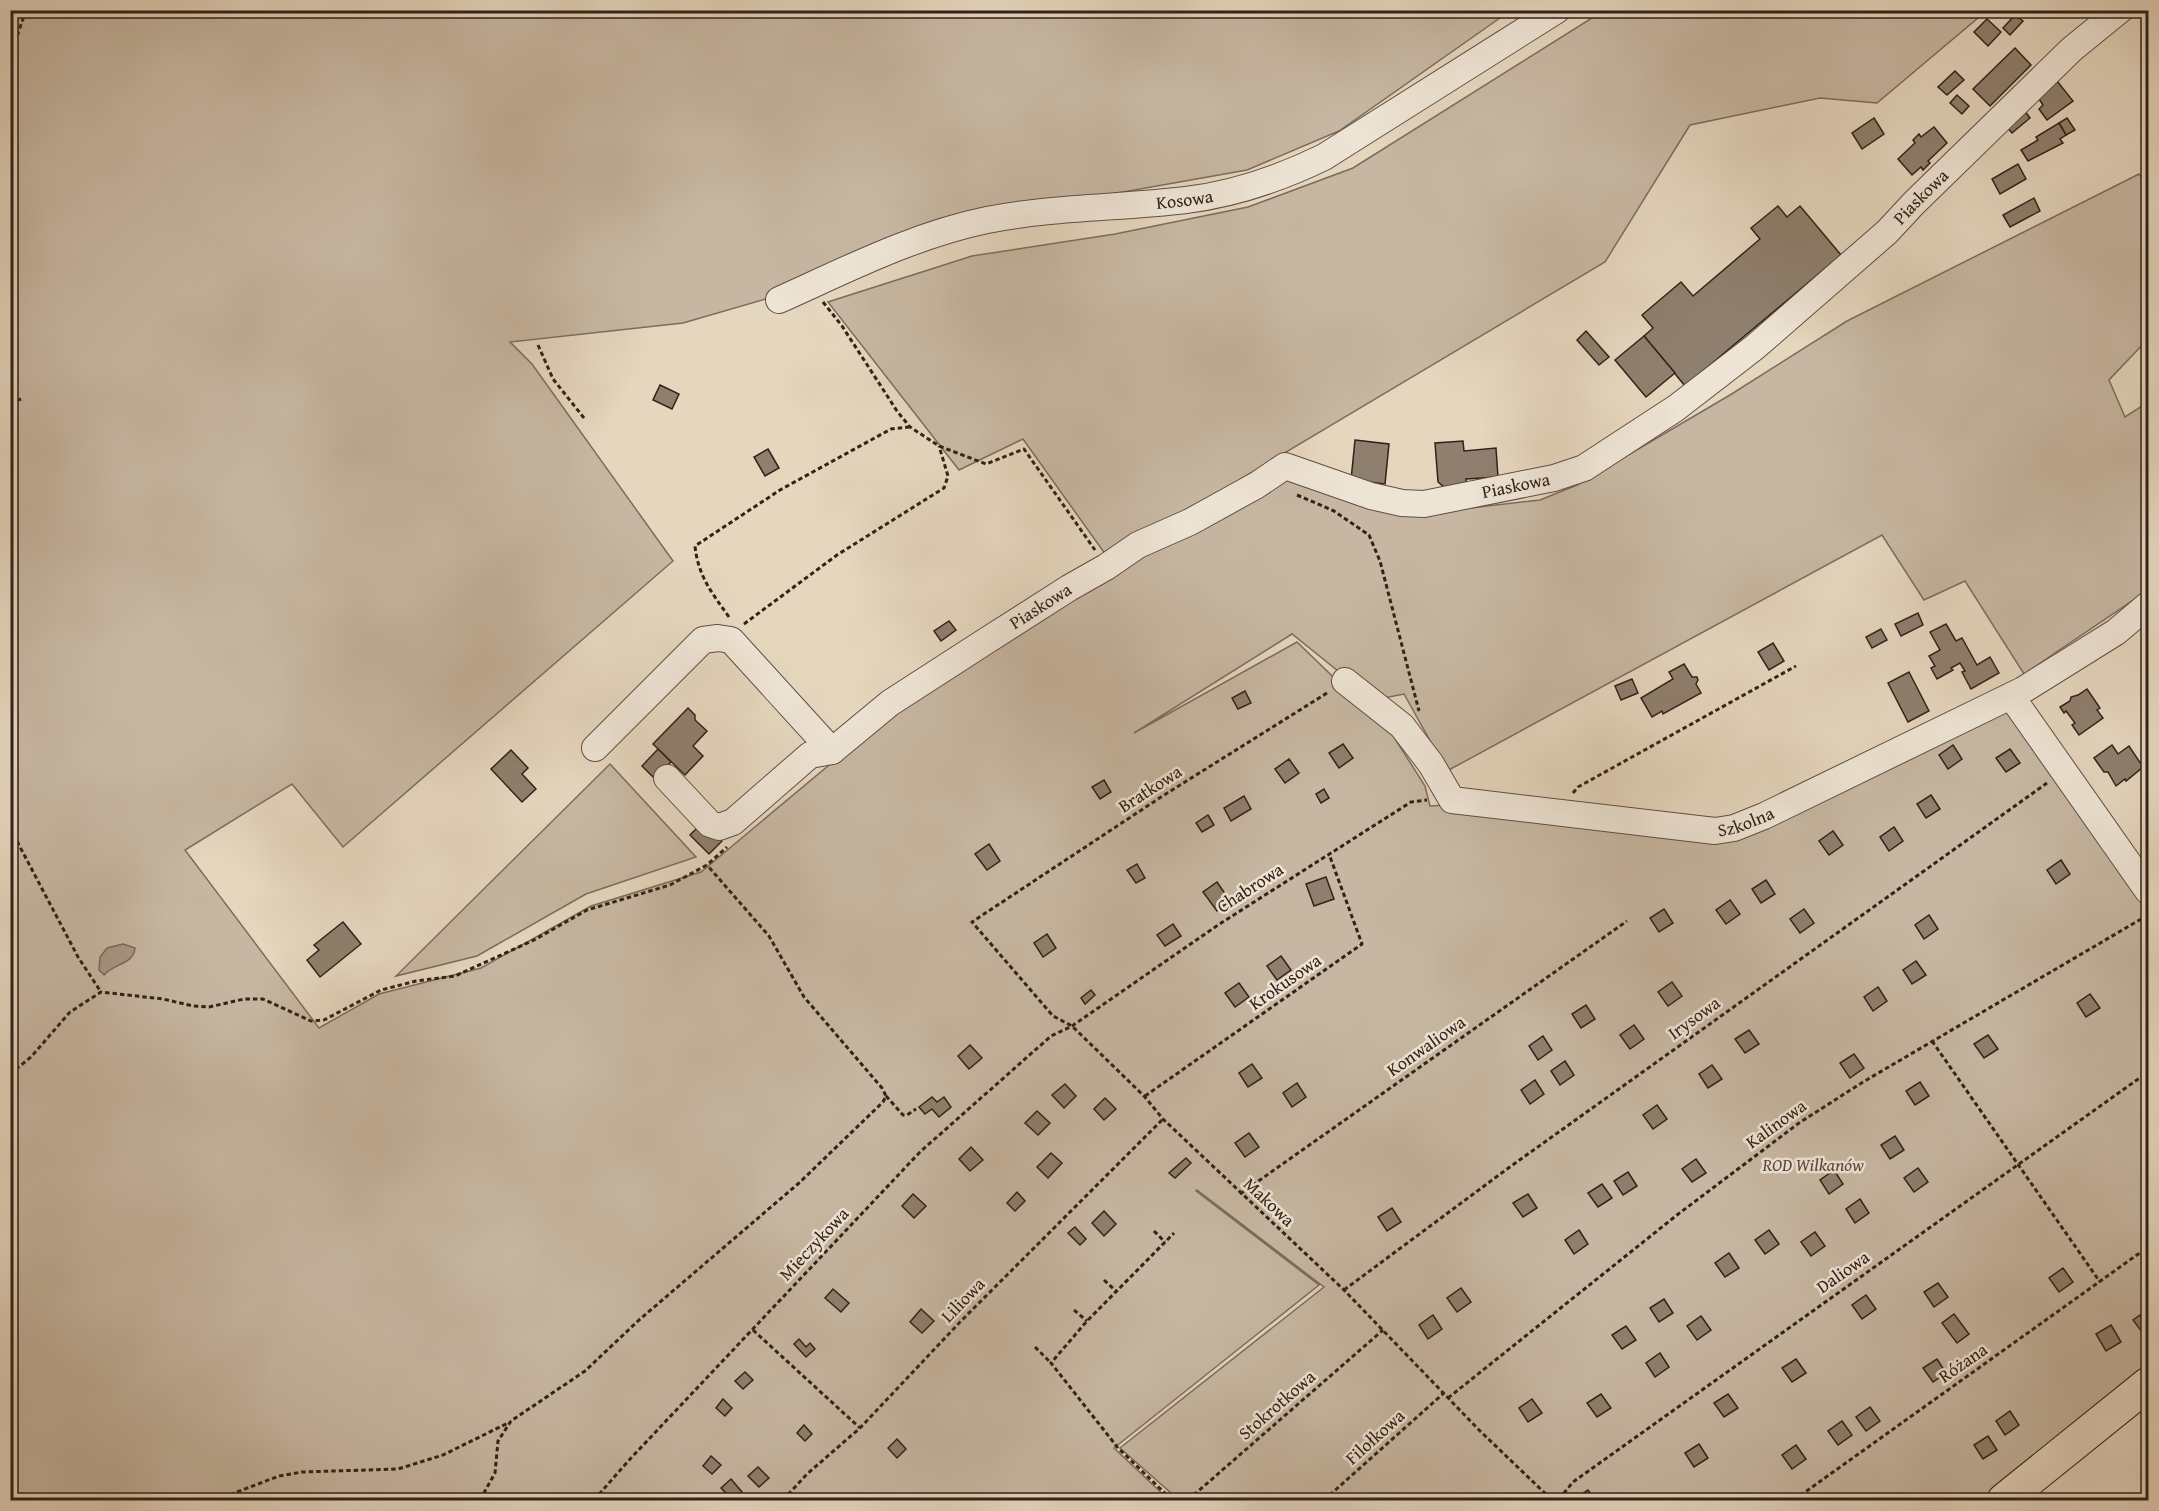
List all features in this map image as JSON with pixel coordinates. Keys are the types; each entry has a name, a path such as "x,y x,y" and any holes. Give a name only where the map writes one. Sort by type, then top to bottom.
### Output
{"main road":[{"path":"2004,1500 2148,1384"}],"street":[{"name":"Kosowa","path":"779,300 857,265 946,230 1035,213 1188,200 1220,194 1290,173 1324,157 1557,10"},
{"name":"Piaskowa","path":"667,778 710,824 719,827 734,822 810,755 832,751 890,703 1138,545 1190,522 1285,466 1371,496 1402,503 1424,504 1554,477 1584,468 1676,408 1755,347 1887,232 2072,49 2120,10"},
{"name":"Szkolna","path":"1452,800 1715,831 1734,828 1811,794 2017,693 2116,632 2148,605"},
{"path":"595,748 703,640 734,635 832,751"},
{"path":"1345,681 1402,726 1431,764 1452,800"},
{"path":"2017,693 2063,771 2148,891"},
{"path":"2017,693 2124,832"}],"path":[{"path":"10,57 26,10"},
{"path":"811,286 842,326 897,411 910,427 939,446 987,464 1024,449 1106,567"},
{"path":"538,345 553,379 584,418"},
{"path":"10,403 21,399"},
{"path":"910,427 891,429 780,490 695,546 697,564 734,635 837,555 944,488 948,476 939,446"},
{"path":"1264,480 1334,511 1369,535 1386,582 1420,717"},
{"path":"1570,814 1570,797 1578,787 1796,666"},
{"name":"Bratkowa","path":"972,922 1151,804 1345,681"},
{"name":"Irysowa","path":"1344,1290 1507,1169 2063,771"},
{"name":"Chabrowa","path":"1072,1026 1218,925 1411,802 1452,800"},
{"path":"10,828 78,957 101,992"},
{"name":"Krokusowa","path":"1144,1096 1362,944 1329,854"},
{"path":"10,1074 31,1057 70,1012 101,992 209,1007 244,999 264,999 311,1021 324,1020 381,990 416,981 455,976 534,940 587,910 670,885 712,860"},
{"path":"707,865 769,936 804,997 882,1088 896,1110 903,1115 908,1115 916,1109"},
{"name":"Kalinowa","path":"1448,1398 1677,1215 1799,1123 1932,1041 2148,915"},
{"name":"Konwaliowa","path":"1240,1194 1628,921"},
{"name":"Makowa","path":"972,922 1053,1016 1072,1026 1240,1194 1344,1290 1551,1500"},
{"name":"Mieczykowa","path":"594,1500 920,1152 1051,1036 1072,1026"},
{"path":"1932,1041 2100,1282"},
{"name":"Daliowa","path":"1560,1500 1573,1482 2148,1072"},
{"path":"216,1500 271,1479 302,1472 398,1469 443,1455 511,1421 585,1371 639,1320 799,1183 883,1102 886,1096"},
{"name":"Liliowa","path":"783,1500 807,1474 860,1428 961,1321 1163,1119"},
{"path":"1154,1231 1165,1242"},
{"path":"1051,1363 1087,1321 1174,1233"},
{"name":"Różana","path":"1794,1500 2148,1247"},
{"path":"1104,1280 1117,1291"},
{"path":"1074,1310 1087,1321"},
{"path":"752,1329 860,1428"},
{"name":"Stokrotkowa","path":"1188,1500 1383,1330"},
{"path":"1035,1347 1078,1395 1118,1448 1172,1500"},
{"name":"Filołkowa","path":"1324,1500 1444,1393"},
{"path":"480,1500 495,1473 498,1441 511,1421"},
{"path":"2145,1500 2148,1497"}],"green space":[{"name":"ROD Wilkanów","path":"1504,10 1507,13 1339,131 1247,170 931,226 776,296 683,323 510,342 532,364 673,561 343,847 292,784 185,850 319,1028 379,994 481,968 591,906 701,872 901,705 1078,588 1292,473 1427,513 1540,500 1577,485 1730,395 1847,321 2139,174 2148,187 2148,339 2109,380 2125,417 2142,406 2148,416 2148,590 2024,674 1965,581 1924,600 1882,535 1447,771 1404,694 1374,700 1292,634 1134,733 1297,642 1392,734 1425,786 1430,806 1446,805 1727,842 2010,709 2148,882 2148,1378 1988,1500 1179,1500 1120,1448 1324,1287 1197,1190 1319,1285 1114,1448 1169,1500 11,1500 11,11"},
{"path":"1984,10 1985,12 1877,103 1820,98 1690,125 1605,262 1108,558 1023,439 959,470 828,302 972,256 1115,234 1248,207 1353,168 1603,11"},
{"path":"610,764 696,857 586,894 477,956 396,976"}],"shaded area":[{"path":"123,944 135,948 134,953 127,961 112,968 104,975 99,970 100,957 107,948"}],"building":[{"path":"2015,15 2023,21 2010,35 2003,28"},
{"path":"1987,19 2001,32 1988,46 1974,32"},
{"path":"2015,48 2031,65 1990,106 1973,89"},
{"path":"1955,71 1964,80 1947,95 1938,87"},
{"path":"2057,81 2073,101 2047,120 2039,109 2043,105 2037,96"},
{"path":"1957,95 1969,106 1962,114 1950,103"},
{"path":"2021,106 2030,118 2012,133 2003,123"},
{"path":"1874,118 1884,134 1862,149 1852,133"},
{"path":"2067,118 2075,130 2066,135 2059,123"},
{"path":"2059,123 2066,135 2060,139 2063,143 2028,161 2021,150 2038,140 2036,137"},
{"path":"1934,127 1947,143 1928,161 1930,163 1923,170 1921,167 1912,175 1898,159 1915,143 1913,140 1919,134 1921,137"},
{"path":"2018,164 2026,179 2000,194 1992,179"},
{"path":"2034,198 2040,211 2010,227 2003,215"},
{"path":"1778,206 1787,217 1800,206 1841,255 1685,386 1644,336 1653,328 1642,315 1681,282 1693,296 1760,239 1751,228"},
{"path":"1586,331 1609,357 1599,365 1577,340"},
{"path":"1644,336 1675,373 1646,397 1615,360"},
{"path":"660,385 679,394 672,409 653,400"},
{"path":"1355,440 1389,444 1385,484 1351,480"},
{"path":"1463,441 1464,451 1496,448 1498,477 1466,479 1467,491 1444,487 1438,482 1435,443"},
{"path":"768,449 779,468 765,476 754,457"},
{"path":"1918,613 1923,625 1901,636 1895,624"},
{"path":"949,621 956,630 941,641 934,631"},
{"path":"1946,624 1956,641 1962,638 1977,665 1990,657 1999,673 1971,689 1960,663 1937,679 1931,668 1935,666 1929,656 1940,650 1930,632"},
{"path":"1881,629 1887,640 1872,648 1866,637"},
{"path":"1773,643 1784,661 1769,670 1758,652"},
{"path":"1684,664 1692,677 1697,677 1696,684 1701,693 1663,714 1662,711 1652,717 1641,698 1673,679 1669,672"},
{"path":"1909,672 1929,711 1908,722 1888,683"},
{"path":"1632,679 1638,693 1621,700 1615,686"},
{"path":"2087,689 2100,708 2097,710 2103,718 2079,735 2072,725 2075,723 2060,707 2070,701 2071,697"},
{"path":"1245,691 1251,703 1238,709 1232,698"},
{"path":"688,708 695,715 695,720 707,731 693,746 703,756 685,775 653,744"},
{"path":"1343,744 1353,758 1339,768 1329,753"},
{"path":"1953,745 1962,759 1948,769 1939,755"},
{"path":"2112,745 2118,754 2129,746 2143,767 2116,786 2108,772 2104,772 2094,758"},
{"path":"658,749 671,762 655,779 642,766"},
{"path":"2010,749 2020,763 2006,772 1996,758"},
{"path":"511,750 528,768 522,774 536,789 522,802 491,769"},
{"path":"1289,759 1299,773 1285,783 1275,769"},
{"path":"1104,780 1111,792 1100,799 1092,787"},
{"path":"1324,789 1329,798 1321,803 1316,794"},
{"path":"1931,795 1940,809 1926,818 1917,804"},
{"path":"1244,796 1251,809 1231,821 1224,808"},
{"path":"1208,815 1214,825 1202,832 1196,823"},
{"path":"698,827 710,829 722,841 709,854 690,835"},
{"path":"1894,827 1903,841 1889,851 1880,837"},
{"path":"1833,831 1843,845 1829,855 1819,841"},
{"path":"989,844 1000,861 987,870 975,854"},
{"path":"2061,860 2070,874 2056,884 2047,870"},
{"path":"1137,864 1145,878 1136,883 1127,870"},
{"path":"1326,877 1334,899 1314,906 1306,884"},
{"path":"1766,880 1775,894 1761,903 1752,889"},
{"path":"1217,882 1230,901 1217,911 1203,892"},
{"path":"1730,900 1740,914 1726,924 1716,910"},
{"path":"1664,909 1673,923 1659,932 1650,918"},
{"path":"1804,909 1814,923 1800,933 1790,919"},
{"path":"1929,915 1938,929 1924,939 1915,925"},
{"path":"343,922 361,944 320,977 307,960 319,950 314,945"},
{"path":"1173,924 1181,936 1165,946 1157,935"},
{"path":"1047,934 1056,948 1043,957 1034,943"},
{"path":"1281,956 1291,970 1277,980 1267,966"},
{"path":"1916,961 1926,975 1912,984 1903,970"},
{"path":"1672,982 1682,996 1668,1006 1658,992"},
{"path":"1239,983 1249,997 1235,1007 1225,993"},
{"path":"1878,987 1887,1001 1873,1011 1864,997"},
{"path":"1091,990 1095,995 1085,1004 1081,998"},
{"path":"2090,994 2100,1008 2086,1017 2077,1003"},
{"path":"1586,1005 1595,1019 1581,1028 1572,1014"},
{"path":"1634,1025 1644,1039 1630,1049 1620,1035"},
{"path":"1749,1030 1759,1044 1745,1053 1735,1039"},
{"path":"1988,1035 1998,1049 1984,1058 1974,1044"},
{"path":"1543,1036 1552,1050 1538,1060 1529,1046"},
{"path":"970,1045 982,1058 969,1069 958,1056"},
{"path":"1854,1054 1864,1068 1850,1078 1840,1063"},
{"path":"1565,1061 1574,1075 1560,1085 1551,1071"},
{"path":"1252,1064 1262,1078 1248,1087 1239,1073"},
{"path":"1712,1065 1722,1079 1708,1088 1699,1074"},
{"path":"1535,1080 1544,1094 1530,1104 1521,1090"},
{"path":"1920,1082 1929,1096 1915,1105 1906,1091"},
{"path":"1297,1083 1306,1097 1292,1107 1283,1093"},
{"path":"1065,1084 1076,1096 1064,1108 1052,1095"},
{"path":"932,1097 937,1102 944,1097 951,1107 939,1117 932,1109 925,1114 919,1107"},
{"path":"1105,1098 1116,1109 1104,1120 1094,1109"},
{"path":"1657,1105 1667,1119 1653,1129 1643,1115"},
{"path":"1037,1111 1050,1123 1038,1135 1025,1123"},
{"path":"1249,1133 1259,1147 1245,1157 1235,1143"},
{"path":"1895,1136 1904,1150 1890,1159 1881,1145"},
{"path":"971,1147 983,1160 970,1171 959,1159"},
{"path":"1051,1153 1062,1163 1048,1178 1037,1167"},
{"path":"1186,1158 1191,1163 1175,1178 1169,1173"},
{"path":"1696,1159 1706,1173 1692,1182 1682,1169"},
{"path":"1918,1168 1928,1182 1914,1192 1904,1178"},
{"path":"1834,1170 1843,1184 1829,1194 1820,1180"},
{"path":"1628,1172 1637,1186 1623,1195 1614,1181"},
{"path":"1602,1184 1612,1198 1598,1207 1588,1193"},
{"path":"1017,1192 1025,1201 1015,1211 1007,1203"},
{"path":"913,1194 926,1206 914,1218 902,1206"},
{"path":"1528,1194 1537,1208 1523,1217 1513,1203"},
{"path":"1860,1199 1869,1213 1855,1223 1846,1209"},
{"path":"1392,1208 1401,1222 1387,1231 1378,1217"},
{"path":"1104,1211 1116,1224 1104,1236 1092,1223"},
{"path":"1075,1227 1086,1239 1080,1245 1068,1233"},
{"path":"1579,1230 1588,1244 1574,1254 1565,1240"},
{"path":"1769,1230 1779,1244 1765,1254 1755,1240"},
{"path":"1815,1232 1825,1246 1811,1256 1801,1242"},
{"path":"1729,1253 1739,1268 1725,1277 1715,1263"},
{"path":"2063,1268 2073,1282 2059,1292 2049,1278"},
{"path":"1938,1283 1948,1297 1934,1307 1924,1292"},
{"path":"1461,1288 1471,1302 1457,1312 1447,1298"},
{"path":"833,1289 849,1303 841,1312 825,1298"},
{"path":"1866,1295 1876,1309 1862,1319 1852,1305"},
{"path":"1664,1299 1673,1313 1659,1322 1650,1308"},
{"path":"921,1309 934,1321 922,1333 910,1322"},
{"path":"1954,1314 1969,1334 1957,1343 1942,1323"},
{"path":"1433,1315 1442,1329 1428,1339 1419,1325"},
{"path":"2140,1315 2148,1328 2142,1332 2133,1320"},
{"path":"1701,1316 1711,1330 1697,1340 1687,1326"},
{"path":"2111,1325 2121,1342 2106,1351 2096,1334"},
{"path":"1626,1326 1636,1340 1622,1349 1612,1335"},
{"path":"799,1339 806,1347 810,1343 815,1349 806,1357 794,1344"},
{"path":"1660,1353 1669,1367 1655,1377 1646,1363"},
{"path":"1796,1359 1806,1373 1792,1382 1782,1368"},
{"path":"1937,1359 1946,1373 1933,1382 1923,1368"},
{"path":"745,1372 753,1380 743,1389 735,1381"},
{"path":"1601,1394 1611,1408 1597,1417 1587,1403"},
{"path":"1728,1394 1738,1408 1724,1417 1714,1403"},
{"path":"723,1399 732,1408 725,1416 716,1408"},
{"path":"1532,1399 1542,1413 1528,1422 1519,1408"},
{"path":"1870,1407 1880,1421 1866,1431 1856,1417"},
{"path":"2010,1411 2019,1425 2005,1435 1996,1421"},
{"path":"1842,1421 1852,1435 1838,1445 1828,1431"},
{"path":"804,1425 812,1434 805,1441 797,1433"},
{"path":"1988,1436 1997,1450 1983,1459 1974,1445"},
{"path":"897,1439 906,1449 897,1458 888,1448"},
{"path":"1699,1444 1708,1458 1694,1467 1685,1453"},
{"path":"1796,1445 1806,1459 1792,1469 1782,1455"},
{"path":"711,1456 721,1465 712,1474 703,1466"},
{"path":"758,1467 769,1478 759,1487 748,1476"},
{"path":"731,1479 742,1492 733,1500 721,1488"},
{"path":"1588,1490 1595,1500 1574,1499"}]}
